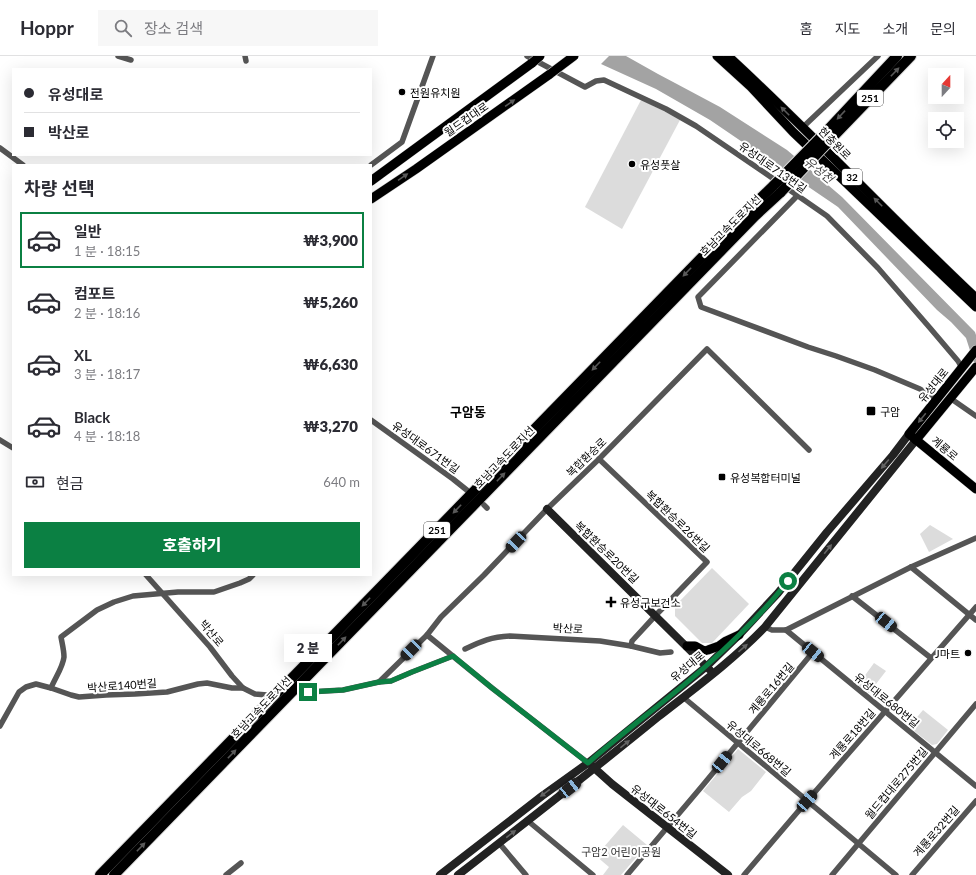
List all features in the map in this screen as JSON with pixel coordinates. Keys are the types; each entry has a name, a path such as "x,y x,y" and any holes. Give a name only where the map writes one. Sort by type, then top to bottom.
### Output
{"highway":[{"name":"호남고속도로지선","path":"826,138 897,56"},
{"name":"호남고속도로지선","path":"114,875 755,216 777,189 826,138 911,56"},
{"name":"호남고속도로지선","path":"100,875 740,218 777,189"}],"main road":[{"name":"월드컵대로","path":"372,180 530,59 540,56"},
{"name":"월드컵대로","path":"372,198 416,169 574,56"},
{"name":"현충원로","path":"717,56 751,87 794,132 949,281"},
{"name":"현충원로","path":"728,56 759,84 976,298"},
{"path":"949,281 976,307"},
{"path":"949,281 976,315"},
{"name":"유성대로","path":"913,437 937,398 976,350"},
{"path":"913,437 950,398 976,367"},
{"name":"계룡로","path":"913,437 976,489"},
{"path":"687,646 695,646 708,650 739,635"}],"street":[{"path":"118,56 131,60"},
{"path":"372,165 402,142 433,56"},
{"path":"802,128 878,56"},
{"name":"유성대로713번길","path":"530,59 585,87 596,81 604,80 666,109 696,126 827,216 878,268 963,367"},
{"path":"0,148 22,164"},
{"path":"797,196 698,297 698,301 701,306 808,347 875,370 920,389 937,398"},
{"name":"복합환승로","path":"379,682 427,635 441,617 484,575 547,509 599,459 707,349 809,450"},
{"path":"950,398 976,416"},
{"name":"유성대로671번길","path":"372,421 468,491"},
{"name":"유성대로","path":"458,875 595,769 714,673 751,641 765,627 913,437"},
{"name":"유성대로","path":"440,875 542,796 588,763 739,635 778,593 827,532 893,455 913,437"},
{"path":"0,440 12,447"},
{"name":"복합환승로26번길","path":"599,459 707,562 656,615"},
{"name":"복합환승로20번길","path":"547,509 705,664"},
{"path":"765,627 772,630 786,630 911,567 976,538"},
{"path":"911,567 976,620"},
{"name":"박산로","path":"147,576 210,647 243,688"},
{"path":"51,688 64,658 61,637 97,610 114,602 134,596 178,592 214,592 240,583 252,576"},
{"path":"852,596 931,658"},
{"name":"계룡로18번길","path":"744,875 976,607"},
{"path":"631,646 632,641 656,615"},
{"name":"유성대로680번길","path":"786,630 976,786"},
{"path":"427,635 588,763"},
{"name":"박산로","path":"465,649 481,641 496,637 510,636 600,641 660,653 671,652"},
{"name":"계룡로16번길","path":"627,875 813,652"},
{"path":"308,692 343,690 379,682 391,681 453,656"},
{"path":"705,664 714,673"},
{"name":"박산로140번길","path":"0,726 19,692 26,687 36,684 79,698 106,694 167,692 207,683 232,688 243,688"},
{"path":"243,688 256,694 267,694"},
{"name":"유성대로668번길","path":"683,697 896,875"},
{"name":"월드컵대로275번길","path":"832,875 976,704"},
{"name":"유성대로654번길","path":"588,763 612,784 728,875"},
{"name":"계룡로32번길","path":"912,875 976,801"},
{"path":"528,821 592,875"},
{"path":"499,843 526,875"},
{"path":"226,875 241,863"}],"green space":[{"name":"유성풋살","path":"641,100 680,120 622,229 585,207"},
{"path":"930,525 953,539 929,552 920,534"},
{"path":"712,568 749,604 712,643 702,643 675,616 675,606"},
{"path":"874,663 886,671 869,693 858,685"},
{"path":"923,710 948,730 937,744 932,745 909,727"},
{"path":"738,749 766,772 751,791 742,797 729,812 703,791"},
{"name":"구암2 어린이공원","path":"623,825 647,845 621,875 603,875 609,867 596,856"}],"shaded area":[{"path":"609,56 626,56 720,107 787,150 842,197 975,332 976,369 966,338 838,207 710,120 656,89 601,64"}],"tunnel":[{"path":"292,693 308,692"}],"place":[{"name":"전원유치원","path":"402,92"},
{"name":"유성풋살","path":"632,164"},
{"name":"구암","path":"871,411"},
{"name":"유성복합터미널","path":"722,477"},
{"name":"유성구보건소","path":"611,602"},
{"name":"J마트","path":"968,653"}],"district":[{"name":"구암동","path":"468,412"}],"route":[{"path":"308,692 343,690 379,682 391,681 453,656 588,763 707,666 749,625 788,581"}],"water label":[{"name":"유성천","path":"819,170"}]}
